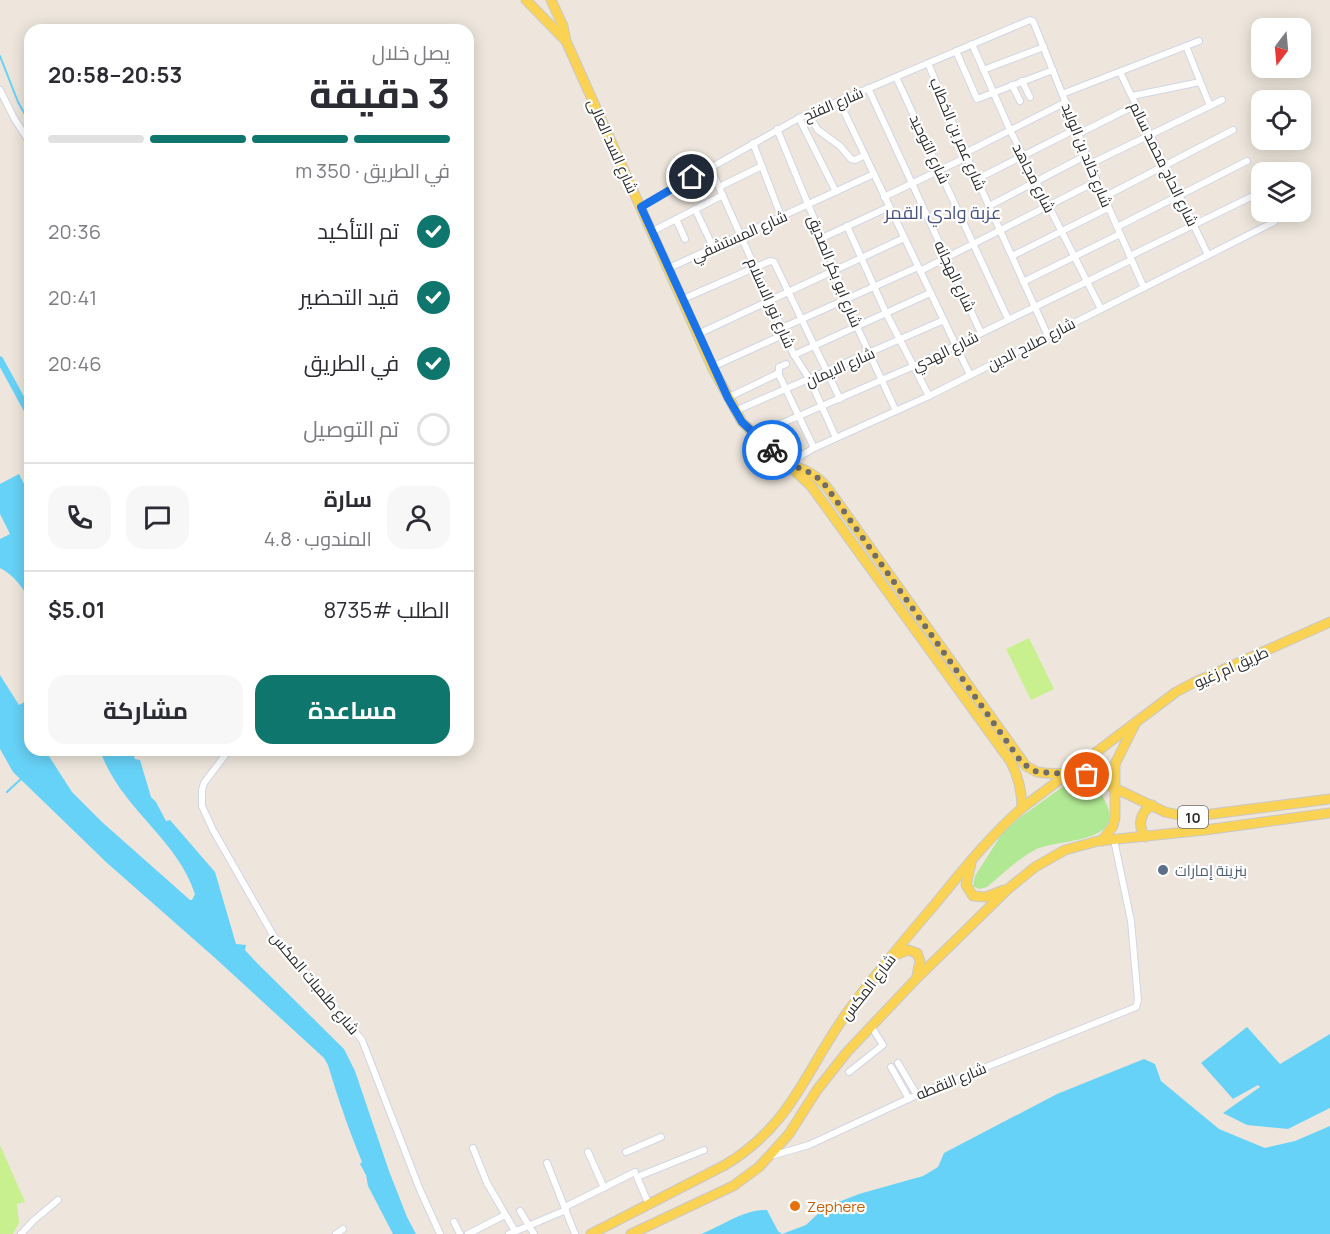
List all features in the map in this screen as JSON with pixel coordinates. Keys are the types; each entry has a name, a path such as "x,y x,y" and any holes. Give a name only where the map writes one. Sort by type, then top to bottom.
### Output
{"main road":[{"path":"526,0 566,41"},
{"path":"550,0 563,26 566,41"},
{"name":"شارع السد العالى","path":"566,41 728,398 735,411 755,435 788,464"},
{"path":"788,464 807,471 826,486 1022,763 1037,772 1065,775"},
{"path":"788,464 816,493 1011,762 1020,784 1022,808"},
{"name":"طريق ام زغيو","path":"1138,720 1176,692 1193,683 1330,622"},
{"path":"1102,841 1113,826 1115,818 1115,764 1138,720"},
{"name":"شارع المكس","path":"591,1234 735,1159 756,1144 790,1106 849,1010 889,958 972,859 1022,808 1138,720"},
{"name":"10","path":"1065,775 1087,775 1172,815 1188,818 1330,799"},
{"path":"1145,837 1140,821 1152,805"},
{"name":"10","path":"1114,840 1330,813"},
{"name":"شارع المكس","path":"631,1234 733,1186 771,1156 789,1134 831,1071 871,1026 916,979 1028,872 1049,858 1082,845 1114,840"},
{"path":"972,859 966,885 973,896 986,897 1008,889"},
{"path":"889,958 908,950 916,953 920,961 916,979"}],"street":[{"name":"شارع الفتح","path":"641,207 799,118 1029,20 1033,21"},
{"name":"شارع خالد بن الوليد","path":"1033,21 1108,208 1144,288"},
{"path":"1062,94 1198,41"},
{"name":"شارع مجاهد","path":"972,44 1010,130 1101,309"},
{"path":"1186,46 1210,106"},
{"path":"983,70 1044,47"},
{"path":"956,51 976,98 1053,70"},
{"name":"شارع عمر بن الخطاب","path":"928,63 966,155 1048,336"},
{"name":"شارع الحاج محمد سالم","path":"1120,72 1208,255"},
{"name":"شارع التوحيد","path":"896,77 1008,319"},
{"path":"1022,81 1030,97"},
{"path":"1132,96 1200,82"},
{"path":"1012,85 1020,101"},
{"name":"شارع الهجانه","path":"868,88 981,333"},
{"path":"0,90 24,134"},
{"path":"1090,164 1222,100"},
{"path":"839,101 970,375"},
{"path":"885,196 939,170 1066,102"},
{"path":"977,179 1136,105"},
{"path":"808,114 818,130 840,146 852,160 865,155"},
{"path":"799,118 836,192"},
{"name":"شارع ابو بكر الصديق","path":"777,129 836,272 845,301 896,411"},
{"path":"808,135 818,130"},
{"path":"1104,197 1233,130"},
{"path":"753,142 781,216"},
{"path":"989,206 1087,155"},
{"path":"1023,282 1247,161"},
{"path":"719,187 762,166"},
{"name":"شارع نور الاسلام","path":"710,167 794,355 810,380 836,438"},
{"name":"شارع المستشفي","path":"669,268 874,174"},
{"path":"712,367 784,331 802,319 946,257 1097,181"},
{"path":"653,231 723,195"},
{"name":"شارع الهدي","path":"755,435 882,381 956,346 1087,282 1251,197"},
{"path":"822,238 889,207"},
{"path":"1012,256 1108,208"},
{"path":"695,209 713,247"},
{"path":"676,219 685,239"},
{"name":"شارع صلاح الدين","path":"788,464 814,448 929,396 1274,222"},
{"path":"847,226 886,313 929,396"},
{"path":"698,334 836,272 904,238"},
{"path":"683,299 755,267 770,261 774,262 840,399"},
{"path":"794,355 930,293"},
{"name":"شارع الايمان","path":"735,411 944,320"},
{"path":"786,364 779,368 778,373 814,448"},
{"path":"728,398 778,373"},
{"name":"شارع طلمبات المكس","path":"224,756 204,783 202,806 213,830 273,935 362,1040 420,1190 441,1234"},
{"name":"شارع النقطه","path":"771,1156 809,1145 917,1095 1137,1005 1131,921 1114,840"},
{"path":"849,1072 883,1045 871,1026"},
{"path":"898,1063 917,1095"},
{"path":"891,1067 909,1099"},
{"path":"626,1152 661,1137"},
{"path":"473,1148 512,1233 604,1188 704,1150"},
{"path":"588,1152 604,1188"},
{"path":"547,1164 575,1234"},
{"path":"636,1175 649,1205"},
{"path":"21,1234 58,1200"},
{"path":"520,1211 534,1234"},
{"path":"468,1234 505,1215"},
{"path":"454,1222 460,1234"},
{"path":"336,1234 343,1229"}],"green space":[{"path":"1029,638 1054,689 1031,700 1006,649"},
{"path":"1085,777 1100,790 1105,801 1109,815 1107,826 1086,838 1035,850 1016,862 987,887 979,889 973,886 975,876 1003,832 1072,780"},
{"path":"0,1145 25,1202 17,1204 19,1223 13,1234 0,1234"}],"water":[{"path":"19,474 24,484 24,591 14,578 0,568 0,539 10,534 0,514 0,484"},
{"path":"0,675 19,705 24,702 24,756 49,756 72,792 102,822 192,900 195,894 187,874 162,839 120,789 103,756 134,756 135,759 140,760 151,797 166,821 170,820 215,872 236,944 246,945 245,950 257,963 344,1049 355,1071 389,1171 416,1234 393,1234 368,1186 366,1175 360,1164 362,1162 324,1058 106,862 13,772 0,749"},
{"path":"1247,1027 1280,1064 1330,1034 1330,1108 1288,1129 1247,1125 1223,1113 1260,1087 1258,1085 1233,1099 1201,1063"},
{"path":"1144,1059 1155,1064 1161,1081 1219,1129 1265,1148 1295,1141 1330,1126 1330,1234 782,1234 806,1225 823,1209 836,1203 923,1176 938,1167 944,1153 1057,1094"},
{"path":"767,1210 778,1231 782,1234 701,1234 750,1212"}],"waterway":[{"path":"0,56 24,112"},
{"path":"0,360 24,404"},
{"path":"7,792 22,778"}],"way so far":[{"path":"772,450 788,464 807,471 826,486 1022,763 1037,772 1087,775"}],"place":[{"name":"بنزينة إمارات","path":"1163,870"},
{"name":"Zephere","path":"795,1206"}],"district":[{"name":"عزبة وادي القمر","path":"943,212"}],"route":[{"path":"692,177 641,207 712,367 735,411 742,422 772,450"}]}
